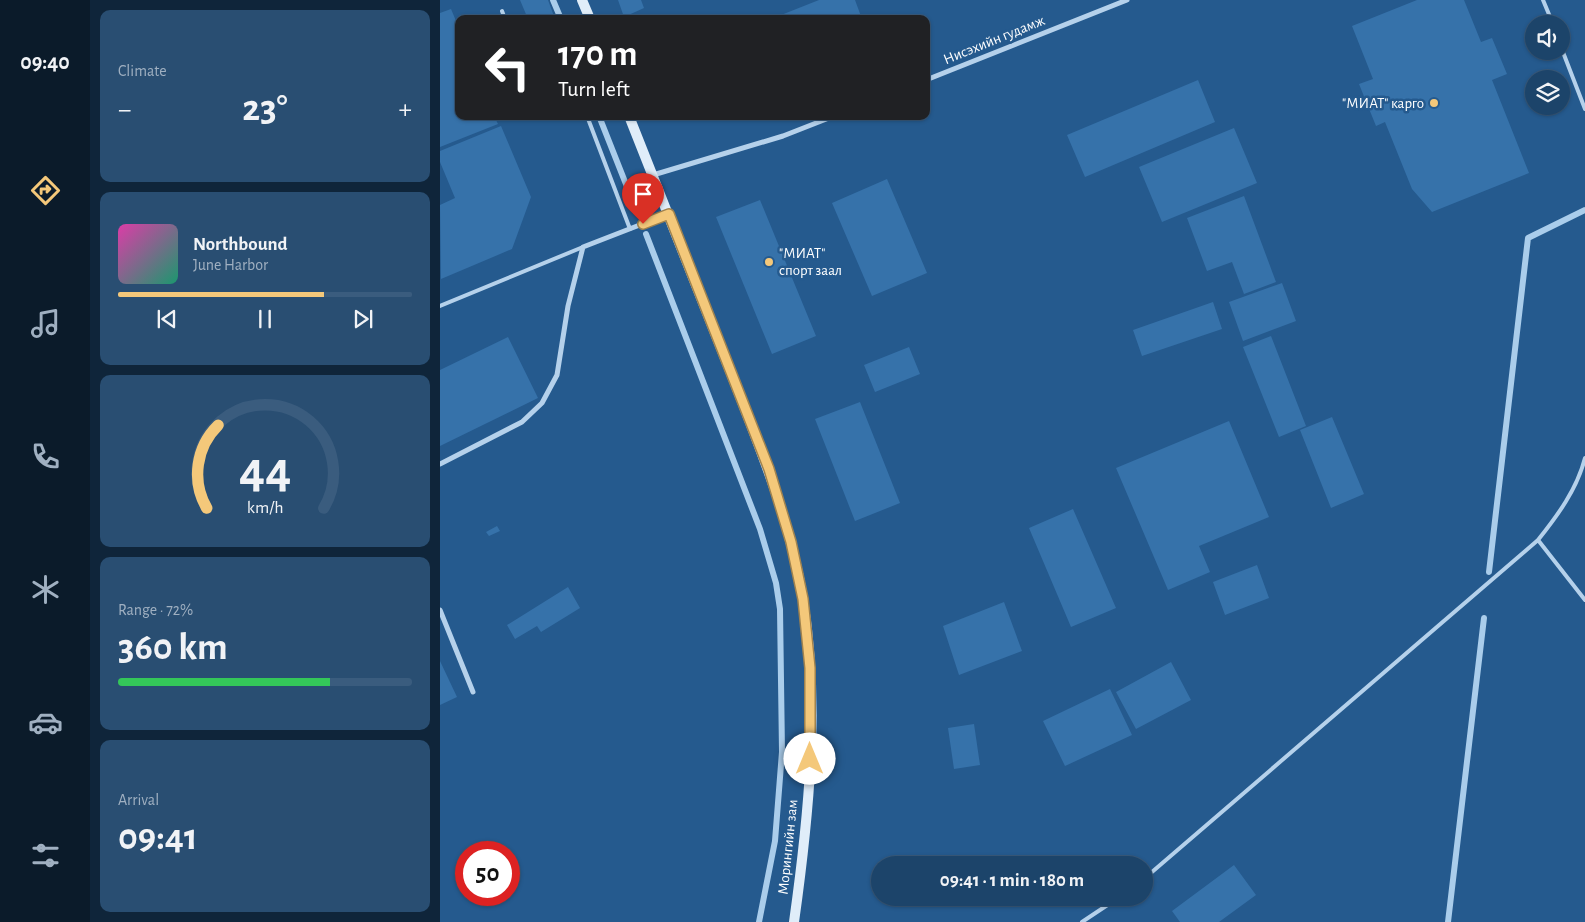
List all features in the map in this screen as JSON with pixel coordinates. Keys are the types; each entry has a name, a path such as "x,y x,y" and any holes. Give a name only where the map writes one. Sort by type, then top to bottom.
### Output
{"main road":[{"path":"582,0 588,15"},
{"name":"Морингийн зам","path":"631,120 769,469 791,542 803,599 810,668 810,759 806,832 794,922"}],"street":[{"name":"Нисэхийн гудамж","path":"930,78 1127,0"},
{"path":"653,175 784,136 824,120"},
{"path":"440,464 522,422 542,403 557,375 568,306 584,247 669,214"},
{"path":"440,610 473,692"}],"lane":[{"path":"1543,0 1549,15"},
{"path":"502,11 504,15"},
{"path":"1566,60 1585,109"},
{"path":"589,120 630,229"},
{"path":"440,306 584,247"},
{"path":"1153,871 1538,540 1560,512 1581,473 1585,458"},
{"path":"1538,540 1585,600"},
{"path":"1082,922 1106,906"}],"building":[{"path":"520,0 548,0 554,15 526,15"},
{"path":"618,0 641,0 644,8 628,15 623,15"},
{"path":"819,0 855,0 861,15 781,15"},
{"name":"\"МИАТ\" карго","path":"1417,0 1464,0 1481,42 1492,38 1507,74 1492,80 1529,173 1432,212 1412,189 1385,122 1376,126 1359,84 1373,79 1352,26"},
{"path":"451,9 455,18 455,120 496,120 498,124 440,147 440,13"},
{"path":"1198,80 1215,122 1085,177 1067,135"},
{"path":"501,126 531,197 512,249 441,279 440,205 455,198 440,162 440,151"},
{"path":"1234,128 1257,183 1162,222 1139,167"},
{"path":"887,179 927,273 872,296 832,203"},
{"path":"1244,196 1276,282 1244,294 1232,262 1207,271 1187,218"},
{"path":"760,200 816,336 772,354 716,217"},
{"path":"1282,283 1296,321 1243,341 1229,302"},
{"path":"1213,302 1222,329 1142,356 1133,330"},
{"path":"1271,336 1306,426 1279,437 1243,347"},
{"path":"508,337 538,398 440,446 440,370"},
{"path":"909,347 920,374 875,392 864,365"},
{"path":"860,402 900,503 855,521 815,419"},
{"path":"1332,417 1364,494 1331,508 1300,430"},
{"path":"1229,421 1269,517 1199,546 1210,572 1168,590 1116,468"},
{"path":"1073,509 1116,608 1071,627 1029,528"},
{"path":"497,526 500,531 489,536 486,532"},
{"path":"1257,565 1269,598 1225,615 1213,582"},
{"path":"568,587 580,608 541,632 537,626 515,639 507,625"},
{"path":"1004,602 1022,651 959,675 943,626"},
{"path":"440,661 457,697 440,705"},
{"path":"1171,662 1191,700 1136,729 1116,692"},
{"path":"1110,689 1132,735 1065,766 1043,721"},
{"path":"974,724 980,765 954,769 948,728"},
{"path":"1234,865 1256,895 1219,922 1180,922 1172,911"}],"waterway":[{"path":"553,0 559,15"},
{"path":"601,120 635,207"},
{"path":"1489,572 1528,238 1585,210"},
{"path":"646,234 760,529 776,583 780,609 782,752 775,841 759,922"},
{"path":"1448,922 1484,618"}],"place":[{"name":"\"МИАТ\" карго","path":"1434,103"},
{"name":"\"МИАТ\" спорт заал","path":"769,262"}],"route":[{"path":"643,224 669,214 769,469 791,542 803,599 810,668 810,759"}]}
